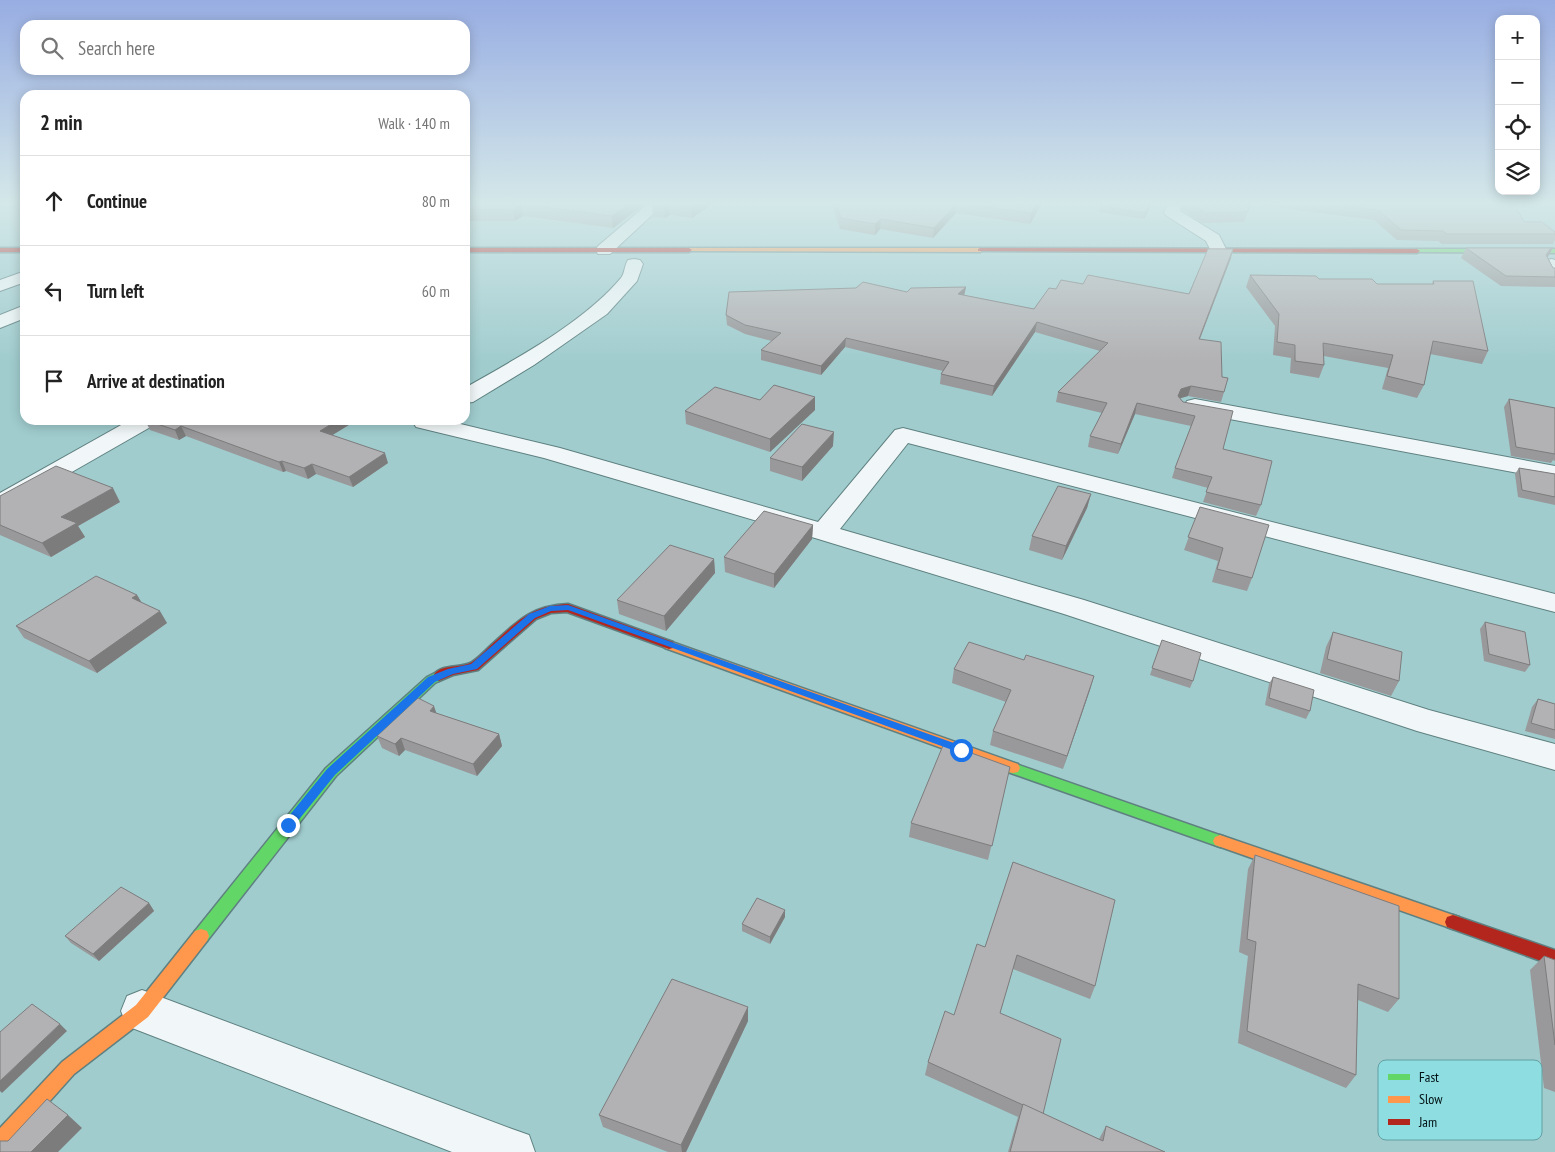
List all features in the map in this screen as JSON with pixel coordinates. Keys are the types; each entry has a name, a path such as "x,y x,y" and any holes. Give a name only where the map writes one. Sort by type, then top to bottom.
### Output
{"main road":[{"path":"1341,256 1552,264"},
{"path":"0,259 20,259"},
{"path":"0,1142 68,1068 142,1011 331,772 431,680 451,671 474,667 532,616 550,608 568,608 961,750 1555,958"}],"street":[{"path":"470,394 527,361 600,310 631,277 634,264"},
{"path":"0,286 20,278"},
{"path":"0,322 20,313"},
{"path":"1188,405 1555,473"},
{"path":"0,503 137,425"},
{"path":"437,425 552,452 824,532 1074,607 1428,722 1555,757"},
{"path":"824,532 903,435 1555,603"},
{"path":"142,1011 512,1152"}],"building":[{"path":"1205,256 1230,256 1199,339 1221,342 1222,377 1228,378 1224,392 1191,386 1181,389 1178,396 1183,402 1233,411 1223,449 1272,461 1261,505 1206,492 1212,477 1175,468 1195,416 1137,403 1121,444 1090,436 1107,403 1058,392 1108,343 1037,322 994,386 941,374 949,362 846,338 821,366 761,350 781,333 745,325 726,315 729,292 856,288 863,282 907,292 911,288 966,287 958,294 1034,309 1049,288 1056,289 1061,280 1083,284 1088,275 1189,294"},
{"path":"1477,256 1546,256 1553,268 1555,268 1555,277 1506,276"},
{"path":"1250,275 1316,276 1319,279 1372,279 1377,284 1434,284 1433,281 1473,281 1488,351 1433,341 1424,385 1387,376 1393,355 1323,343 1324,365 1295,361 1295,345 1277,342 1279,314"},
{"path":"774,385 815,397 770,439 685,411 715,387 760,400"},
{"path":"1509,399 1555,408 1555,454 1516,447"},
{"path":"802,424 834,432 802,467 770,458"},
{"path":"160,425 330,425 320,431 385,453 349,477 312,464 304,468 282,461 279,462 181,426 175,430"},
{"path":"56,466 113,488 61,517 77,523 42,543 0,525 0,496"},
{"path":"1519,468 1555,474 1555,497 1522,490"},
{"path":"1058,486 1091,494 1066,546 1032,536"},
{"path":"1200,507 1269,525 1252,578 1217,569 1223,548 1188,537"},
{"path":"764,511 813,525 774,574 724,557"},
{"path":"670,545 714,559 664,616 617,600"},
{"path":"96,576 137,595 132,598 160,611 89,661 16,626"},
{"path":"1485,622 1525,632 1530,665 1489,654"},
{"path":"1333,632 1402,652 1399,681 1327,659"},
{"path":"1162,640 1201,653 1193,681 1152,668"},
{"path":"969,642 1024,660 1026,655 1094,676 1067,756 993,731 1011,690 954,669"},
{"path":"1273,677 1314,690 1310,711 1269,698"},
{"path":"418,698 434,706 430,711 499,734 473,764 401,738 395,744 377,736"},
{"path":"1538,699 1555,704 1555,730 1531,723"},
{"path":"944,743 1010,767 992,846 911,823"},
{"path":"1255,855 1399,906 1399,999 1358,984 1356,1075 1247,1031 1256,942 1247,939"},
{"path":"1013,862 1115,900 1095,986 1017,955 1000,1013 1061,1039 1043,1114 928,1062 945,1011 954,1015 977,944 985,947"},
{"path":"121,887 149,903 93,954 65,936"},
{"path":"757,898 785,910 770,937 742,924"},
{"path":"1544,956 1555,960 1555,1045"},
{"path":"672,979 748,1007 681,1145 599,1115"},
{"path":"32,1004 60,1024 0,1081 0,1032"},
{"path":"47,1099 68,1115 31,1152 0,1152 0,1141 8,1141"},
{"path":"1023,1104 1103,1141 1106,1126 1165,1152 1010,1152"}],"traffic: fast":[{"path":"201,936 331,772 431,680 439,676"},
{"path":"1013,768 1220,841"}],"traffic: slow":[{"path":"669,645 1013,768"},
{"path":"1220,841 1453,922"},
{"path":"0,1142 68,1068 142,1011 201,936"}],"traffic: jam":[{"path":"439,676 451,671 474,667 532,616 550,609 568,608 669,645"},
{"path":"1453,922 1555,958"}],"route":[{"path":"288,825 331,772 431,680 451,671 474,667 532,616 550,608 568,608 961,750"}]}
